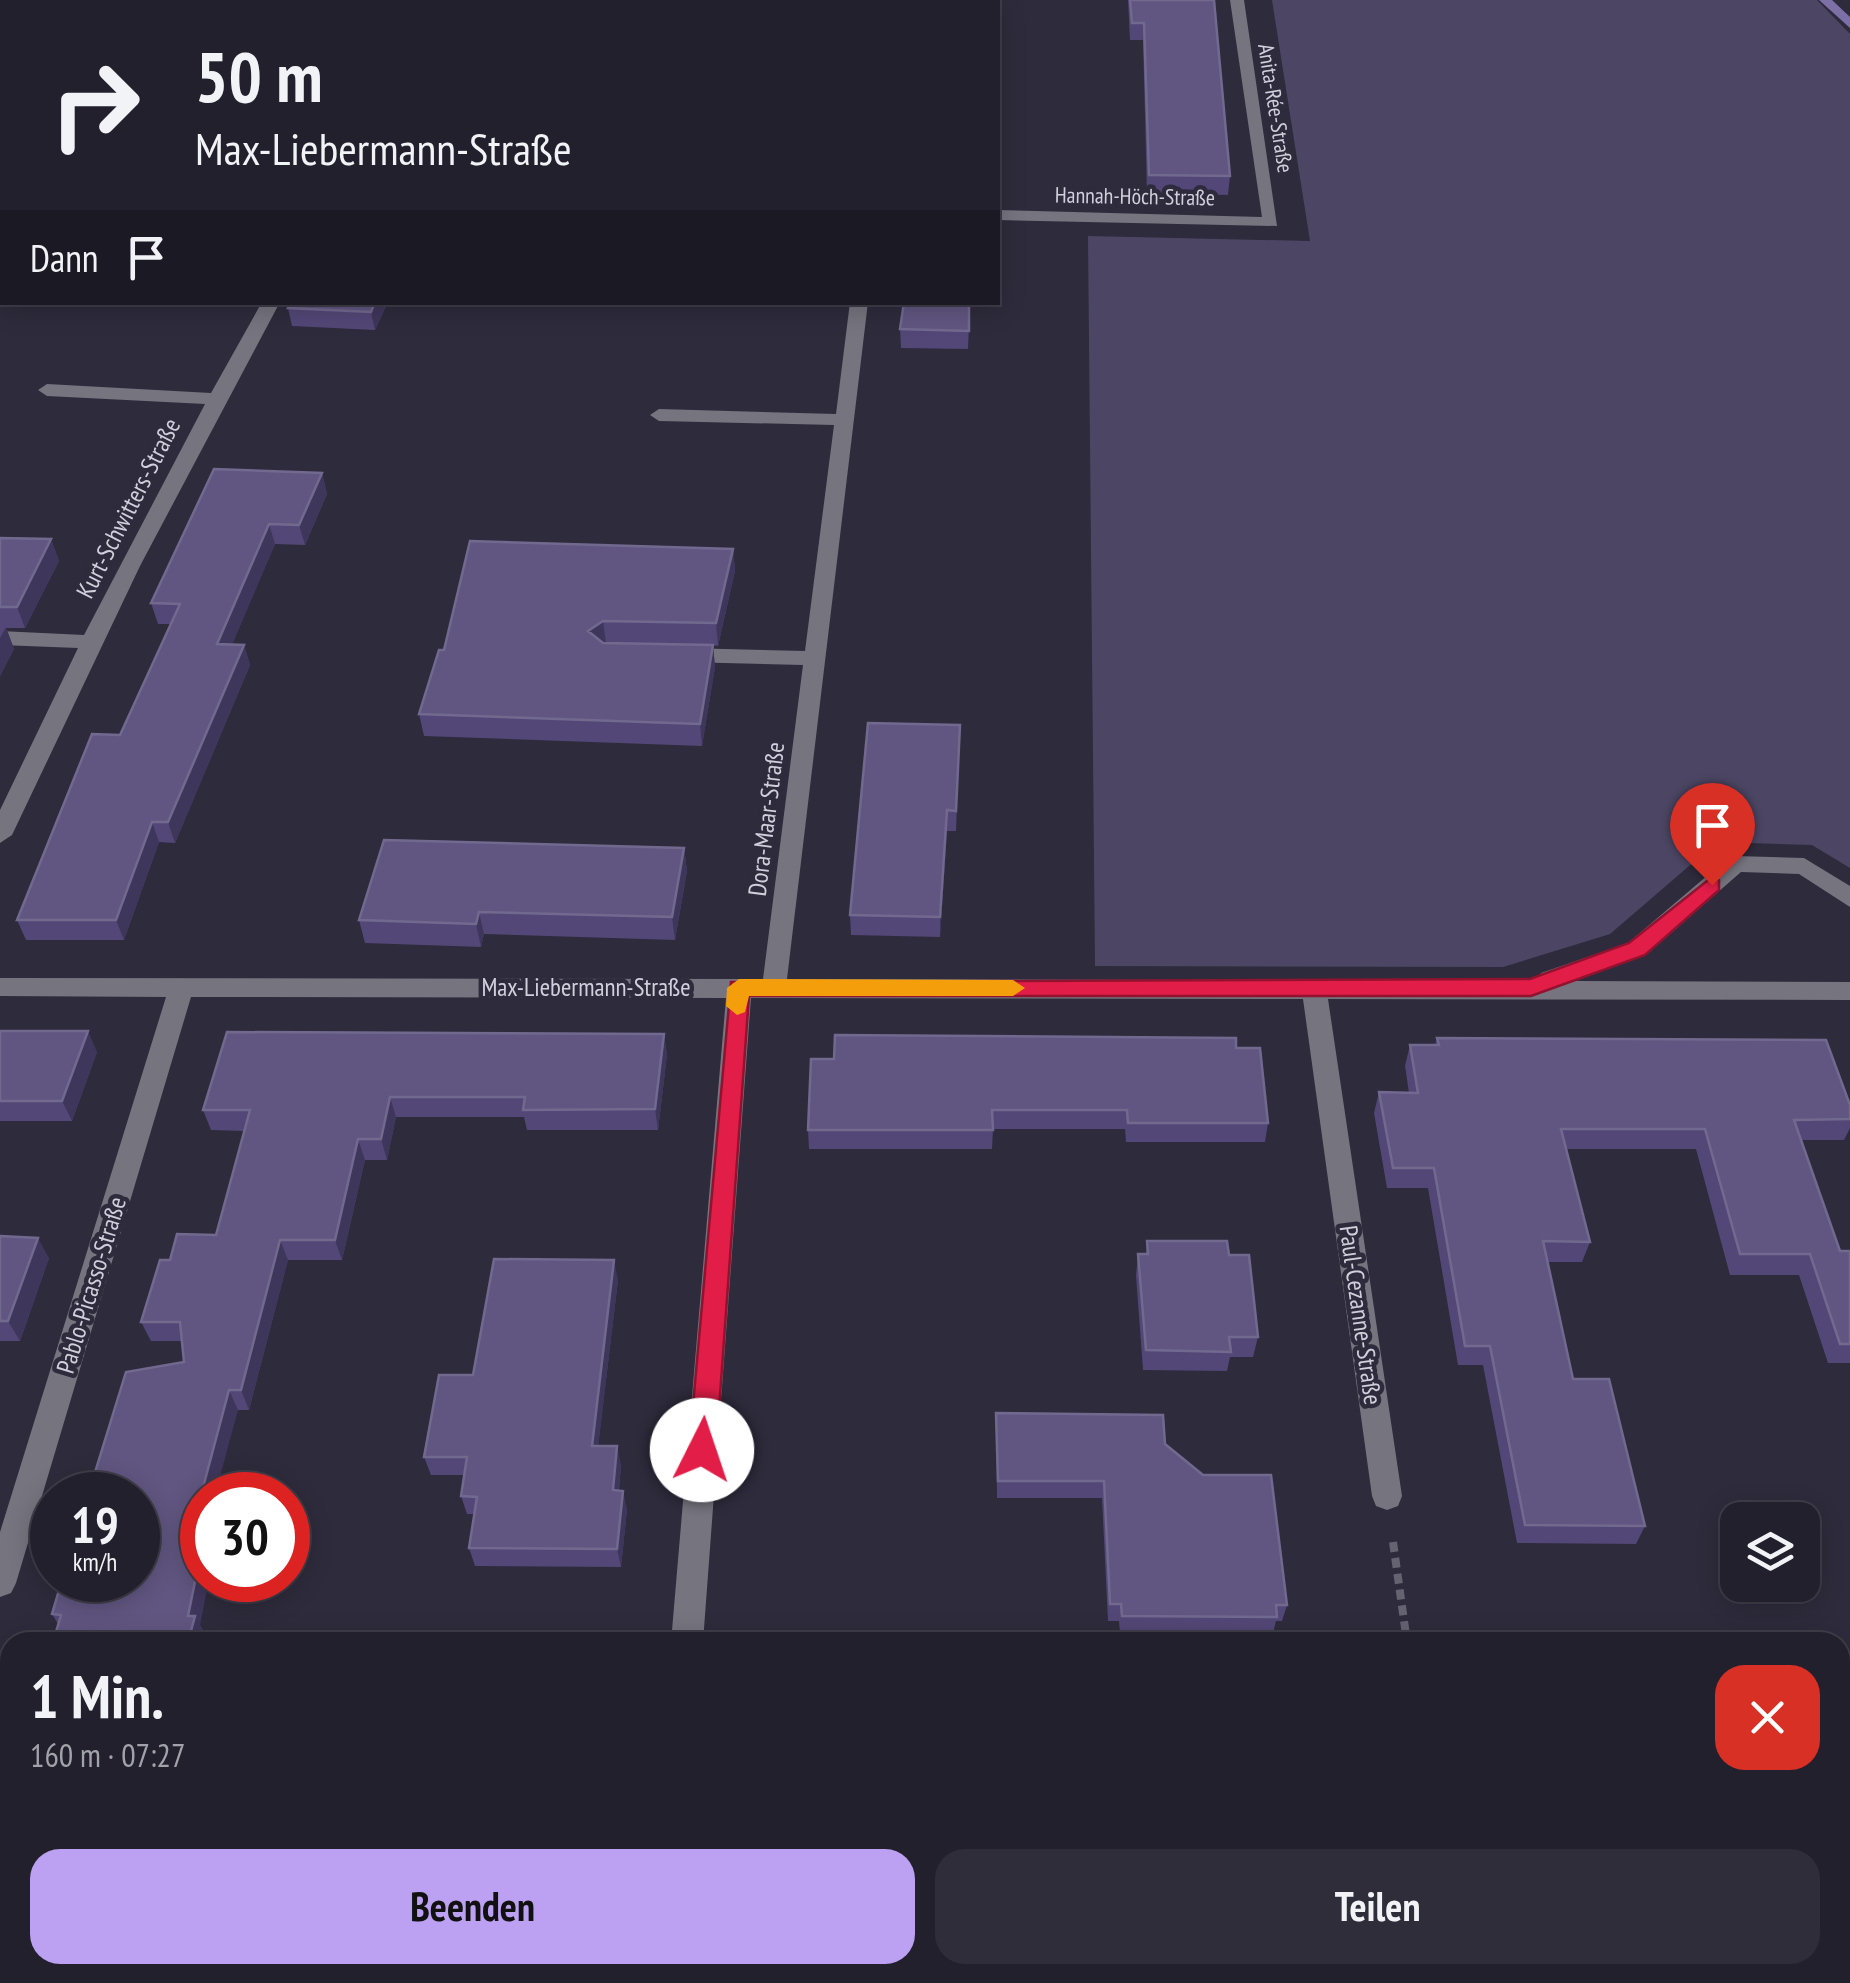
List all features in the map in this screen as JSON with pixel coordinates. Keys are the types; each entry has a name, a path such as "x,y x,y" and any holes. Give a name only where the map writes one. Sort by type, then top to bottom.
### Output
{"street":[{"name":"Anita-Rée-Straße","path":"1236,0 1271,222"},
{"name":"Hannah-Höch-Straße","path":"1000,216 1271,222"},
{"name":"Kurt-Schwitters-Straße","path":"0,835 90,642 269,305"},
{"name":"Dora-Maar-Straße","path":"774,988 859,305"},
{"name":"Kurt-Schwitters-Straße","path":"47,390 216,399"},
{"path":"660,415 844,420"},
{"path":"0,638 90,642"},
{"path":"663,655 814,658"},
{"name":"Max-Liebermann-Straße","path":"1531,987 1637,949 1736,864 1804,866 1850,898"},
{"name":"Max-Liebermann-Straße","path":"0,987 1850,990"},
{"name":"Pablo-Picasso-Straße","path":"0,1583 181,987"},
{"path":"688,1632 739,988"},
{"name":"Paul-Cezanne-Straße","path":"1314,988 1387,1496"}],"path":[{"path":"1387,1496 1406,1632"}],"shaded area":[{"path":"1272,0 1817,0 1850,34 1850,868 1812,845 1717,842 1610,934 1503,967 1095,966 1088,236 1310,241"}],"building":[{"path":"1130,0 1214,0 1230,176 1149,175 1144,23 1132,23"},
{"path":"290,305 374,305 371,312 288,308"},
{"path":"904,305 969,305 969,331 900,329"},
{"path":"214,469 322,473 299,525 269,524 217,644 244,645 168,822 152,822 116,920 17,920 92,734 120,735 180,604 151,603"},
{"path":"0,538 51,539 17,607 0,607"},
{"path":"470,541 733,549 716,623 603,621 588,631 603,643 713,645 700,724 419,714 439,650 444,650"},
{"path":"868,723 960,725 956,811 947,810 940,917 850,915"},
{"path":"384,840 684,848 672,917 479,912 476,924 359,920"},
{"path":"0,1031 88,1031 62,1101 0,1101"},
{"path":"227,1032 664,1034 655,1109 523,1110 525,1097 390,1097 381,1139 358,1139 335,1240 280,1240 241,1390 229,1390 207,1472 180,1472 180,1602 191,1602 188,1616 195,1616 191,1632 56,1632 61,1615 52,1614 56,1602 160,1602 160,1472 95,1472 126,1372 184,1362 180,1322 141,1322 160,1260 170,1260 177,1234 216,1235 250,1110 203,1110"},
{"path":"835,1035 1236,1038 1236,1048 1260,1048 1268,1123 1128,1123 1127,1110 992,1110 993,1130 808,1130 811,1059 834,1059"},
{"path":"1437,1038 1826,1040 1850,1105 1850,1119 1794,1120 1840,1251 1850,1251 1850,1344 1840,1344 1810,1254 1740,1254 1705,1129 1561,1129 1590,1242 1543,1241 1573,1379 1609,1379 1645,1526 1525,1525 1490,1346 1465,1346 1434,1168 1393,1168 1379,1092 1418,1093 1410,1045 1439,1045"},
{"path":"0,1236 38,1238 8,1321 0,1321"},
{"path":"1147,1241 1227,1241 1229,1255 1249,1255 1258,1337 1229,1337 1231,1352 1146,1350 1138,1254 1148,1254"},
{"path":"494,1259 614,1260 592,1446 617,1446 613,1490 623,1491 617,1549 469,1548 477,1497 461,1496 467,1457 424,1457 439,1375 473,1375"},
{"path":"996,1413 1163,1415 1165,1444 1203,1475 1271,1475 1287,1605 1276,1605 1277,1617 1122,1616 1121,1604 1110,1604 1104,1481 998,1481"}],"waterway":[{"path":"1825,0 1850,24"}],"slow traffic":[{"path":"737,1006 739,988 1013,988"}],"route":[{"path":"702,1450 739,988 1531,987 1637,949 1712,885"}]}
